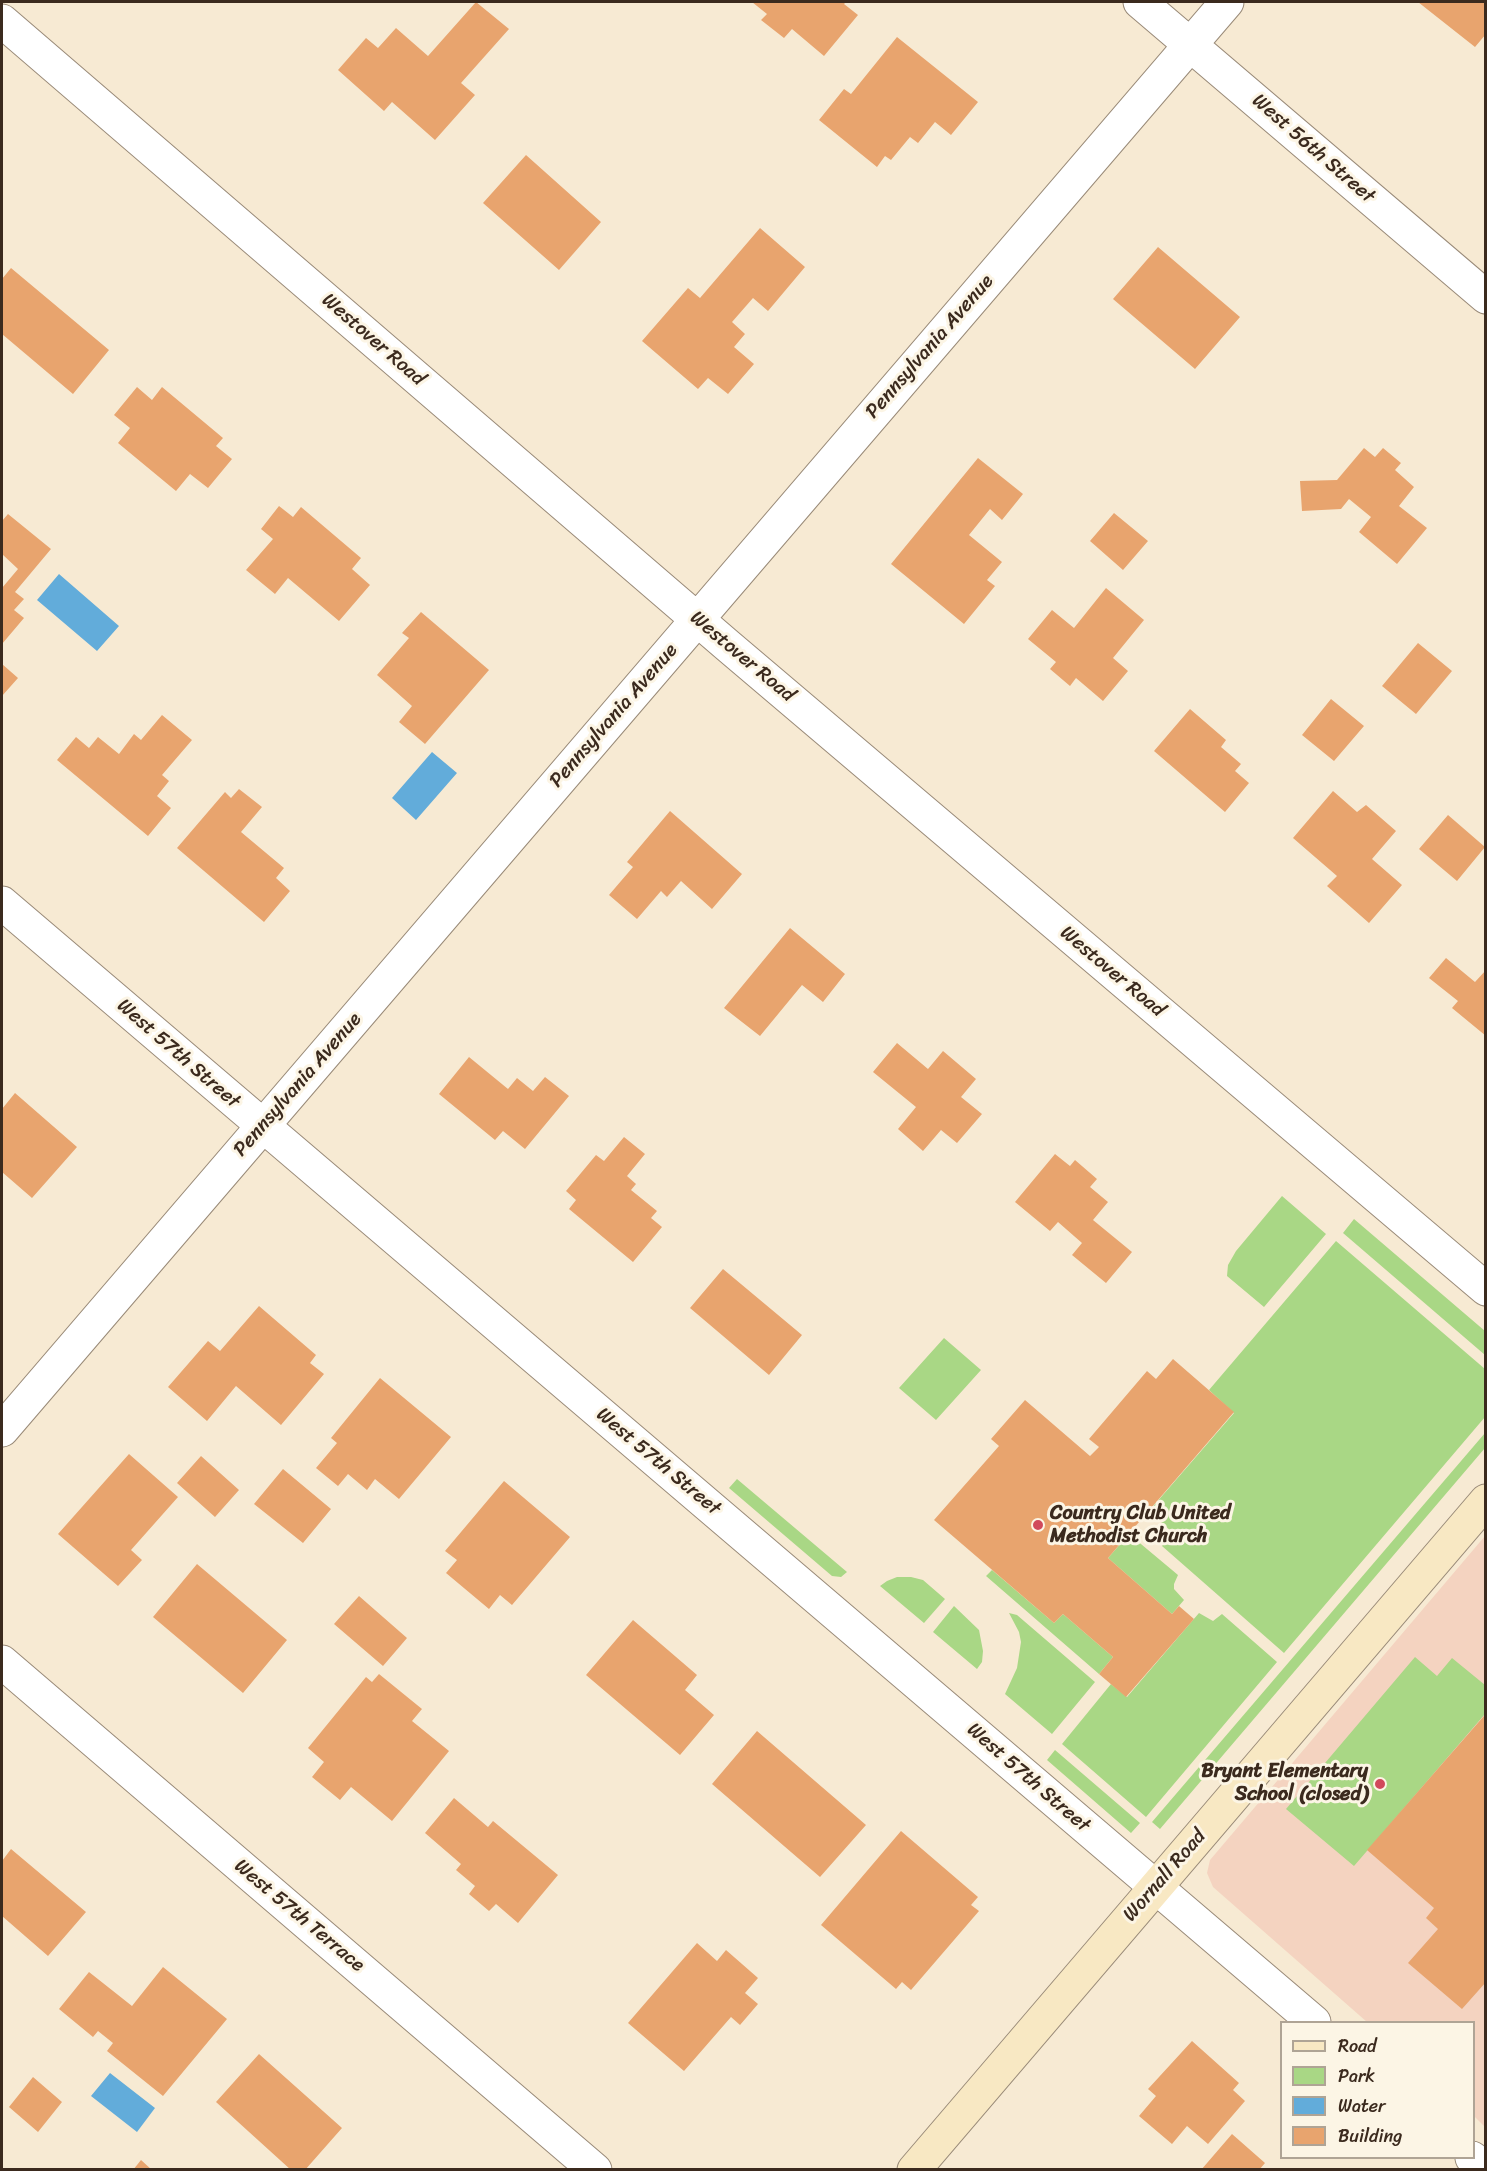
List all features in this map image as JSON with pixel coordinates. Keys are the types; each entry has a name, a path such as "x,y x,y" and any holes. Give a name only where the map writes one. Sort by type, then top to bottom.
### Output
{"main road":[{"name":"Wornall Road","path":"914,2169 1485,1500"}],"street":[{"name":"West 56th Street","path":"1140,2 1485,297"},
{"name":"Pennsylvania Avenue","path":"2,1430 1227,2"},
{"name":"Westover Road","path":"2,21 697,619 1485,1289"},
{"name":"West 57th Street","path":"2,903 1313,2021"},
{"name":"West 57th Terrace","path":"2,1662 596,2169"}],"shaded area":[{"name":"Bryant Elementary School (closed)","path":"1485,1536 1485,2127 1475,2117 1475,2021 1366,2021 1213,1887 1207,1873 1210,1860"}],"green space":[{"path":"1282,1196 1326,1234 1264,1307 1227,1276 1228,1265 1236,1251"},
{"path":"1354,1219 1485,1331 1485,1355 1343,1233"},
{"path":"1336,1241 1485,1369 1485,1417 1284,1653 1162,1546 1173,1533 1149,1511 1234,1413 1209,1390"},
{"path":"944,1338 981,1370 936,1420 899,1388"},
{"path":"1485,1433 1485,1448 1160,1829 1152,1822"},
{"path":"737,1479 847,1572 841,1577 832,1576 729,1488"},
{"path":"1129,1534 1178,1575 1174,1589 1184,1600 1172,1614 1108,1558"},
{"path":"992,1570 1054,1623 1063,1614 1113,1657 1099,1674 986,1576"},
{"path":"897,1577 923,1580 945,1599 924,1623 880,1586"},
{"path":"954,1606 979,1630 983,1651 982,1662 977,1669 933,1632"},
{"path":"1009,1613 1017,1615 1095,1682 1052,1734 1005,1694 1017,1668 1021,1642 1019,1632"},
{"path":"1199,1613 1213,1621 1222,1614 1277,1662 1146,1817 1062,1744 1111,1684 1127,1697"},
{"path":"1415,1657 1437,1676 1452,1658 1485,1685 1485,1714 1354,1866 1286,1809"},
{"path":"1055,1750 1140,1823 1131,1833 1047,1760"}],"water":[{"path":"59,574 119,626 97,651 37,600"},
{"path":"432,752 457,773 416,820 392,798"},
{"path":"110,2073 155,2108 137,2132 91,2096"}],"building":[{"path":"476,2 509,29 461,83 475,95 435,140 392,102 384,111 338,70 366,38 378,48 396,28 428,56"},
{"path":"752,2 846,2 844,4 858,15 824,56 792,29 784,38 761,20 767,14"},
{"path":"1418,2 1486,2 1486,34 1475,47"},
{"path":"897,37 978,102 951,135 935,122 918,143 910,137 891,160 885,156 877,167 819,120 844,89 851,94"},
{"path":"526,155 601,222 559,270 483,203"},
{"path":"760,228 805,267 768,311 753,298 732,322 745,334 734,347 754,364 728,394 708,378 698,389 642,341 688,288 700,298"},
{"path":"1158,247 1240,317 1195,369 1113,299"},
{"path":"11,268 109,350 73,394 2,334 2,279"},
{"path":"137,387 152,400 162,387 223,438 216,446 232,459 208,488 190,474 176,491 118,443 130,428 114,415"},
{"path":"1364,448 1375,457 1383,448 1401,463 1395,470 1414,487 1399,506 1427,528 1397,564 1359,532 1371,517 1349,499 1341,509 1302,511 1300,481 1337,480"},
{"path":"978,458 1023,494 1002,520 990,509 969,535 1002,562 987,580 995,586 964,624 891,564"},
{"path":"279,506 293,517 301,507 361,558 352,569 370,585 339,621 288,578 275,594 246,570 273,539 261,529"},
{"path":"1114,513 1148,541 1123,570 1090,541"},
{"path":"8,514 51,549 15,592 24,599 14,610 24,618 2,644 2,588 18,569 2,554 2,521"},
{"path":"1106,588 1144,620 1113,658 1128,671 1103,701 1076,678 1070,686 1050,669 1056,662 1028,639 1052,610 1074,628"},
{"path":"421,612 489,670 425,744 399,722 412,706 377,675 409,638 402,633"},
{"path":"1418,643 1452,671 1416,714 1382,686"},
{"path":"2,664 18,678 2,696"},
{"path":"1331,699 1364,726 1334,761 1302,735"},
{"path":"1190,709 1226,740 1221,747 1241,764 1235,771 1249,783 1225,812 1154,751"},
{"path":"162,715 192,740 162,775 169,781 157,796 171,808 148,836 57,760 76,737 89,748 98,737 119,754 134,734 141,740"},
{"path":"239,789 262,807 241,832 284,868 276,878 290,891 264,922 177,848 225,792 231,798"},
{"path":"1333,791 1357,812 1366,805 1396,831 1372,859 1402,885 1369,923 1327,886 1337,876 1293,838"},
{"path":"670,811 742,874 712,909 681,881 667,897 661,891 637,919 609,895 633,867 627,862"},
{"path":"1448,815 1485,847 1457,881 1419,849"},
{"path":"790,928 845,974 823,1002 802,985 760,1036 724,1008"},
{"path":"1446,958 1475,982 1486,970 1486,1036 1452,1008 1458,1001 1429,978"},
{"path":"897,1043 928,1069 943,1051 976,1079 961,1097 982,1114 957,1143 941,1130 923,1151 898,1129 916,1107 873,1072"},
{"path":"469,1057 508,1089 517,1078 533,1091 545,1077 569,1096 525,1149 503,1131 495,1140 439,1094"},
{"path":"15,1093 77,1147 32,1198 2,1172 2,1109"},
{"path":"624,1137 645,1154 627,1176 636,1184 631,1190 657,1211 651,1218 662,1227 633,1262 569,1209 576,1200 566,1191 596,1155 604,1161"},
{"path":"1055,1154 1070,1166 1075,1160 1097,1179 1090,1187 1108,1202 1093,1220 1132,1252 1106,1283 1072,1255 1082,1243 1058,1222 1050,1231 1015,1202"},
{"path":"723,1269 802,1335 769,1375 690,1308"},
{"path":"259,1306 316,1355 310,1363 324,1374 281,1425 236,1386 207,1421 168,1387 208,1341 220,1351"},
{"name":"Country Club United Methodist Church","path":"1173,1359 1234,1412 1108,1558 1172,1614 1179,1606 1194,1619 1126,1697 1099,1674 1113,1657 1063,1614 1054,1623 934,1520 999,1446 991,1439 1025,1400 1090,1456 1099,1447 1089,1439 1147,1371 1156,1379"},
{"path":"380,1378 451,1437 399,1499 375,1479 367,1490 348,1474 338,1486 316,1468 337,1443 331,1438"},
{"path":"129,1454 178,1497 131,1550 142,1560 118,1586 58,1534"},
{"path":"201,1456 239,1490 215,1517 177,1483"},
{"path":"283,1469 331,1509 303,1543 254,1504"},
{"path":"504,1481 570,1537 512,1605 500,1595 489,1609 446,1573 457,1560 445,1551"},
{"path":"197,1564 287,1640 243,1693 153,1617"},
{"path":"359,1596 407,1638 383,1666 334,1624"},
{"path":"633,1620 697,1675 685,1690 714,1715 680,1755 586,1675"},
{"path":"379,1674 422,1709 412,1721 449,1751 392,1821 351,1787 340,1800 312,1777 324,1762 308,1748 366,1677 372,1682"},
{"name":"Bryant Elementary School (closed)","path":"1484,1716 1486,1718 1486,1982 1462,2009 1408,1963 1438,1929 1426,1918 1434,1908 1367,1850"},
{"path":"757,1731 866,1825 820,1877 712,1784"},
{"path":"454,1798 488,1827 493,1821 558,1875 518,1923 496,1904 489,1911 469,1894 475,1886 456,1870 461,1864 425,1833"},
{"path":"901,1831 978,1897 971,1905 979,1911 911,1990 902,1982 896,1989 821,1925"},
{"path":"11,1849 86,1912 48,1956 2,1916 2,1861"},
{"path":"697,1943 717,1961 726,1950 758,1978 745,1993 758,2004 740,2025 731,2017 684,2071 628,2023"},
{"path":"163,1967 227,2019 163,2096 107,2051 113,2043 98,2031 93,2037 59,2009 89,1972 132,2006"},
{"path":"1192,2041 1239,2083 1233,2090 1245,2101 1208,2144 1187,2126 1172,2144 1139,2116 1156,2096 1148,2089"},
{"path":"259,2054 342,2128 305,2170 291,2170 216,2102"},
{"path":"33,2077 62,2102 38,2132 9,2107"},
{"path":"1232,2134 1265,2163 1259,2170 1201,2170"},
{"path":"141,2160 152,2170 133,2170"}],"place":[{"name":"Country Club United Methodist Church","path":"1038,1525"},
{"name":"Bryant Elementary School (closed)","path":"1380,1784"}]}
